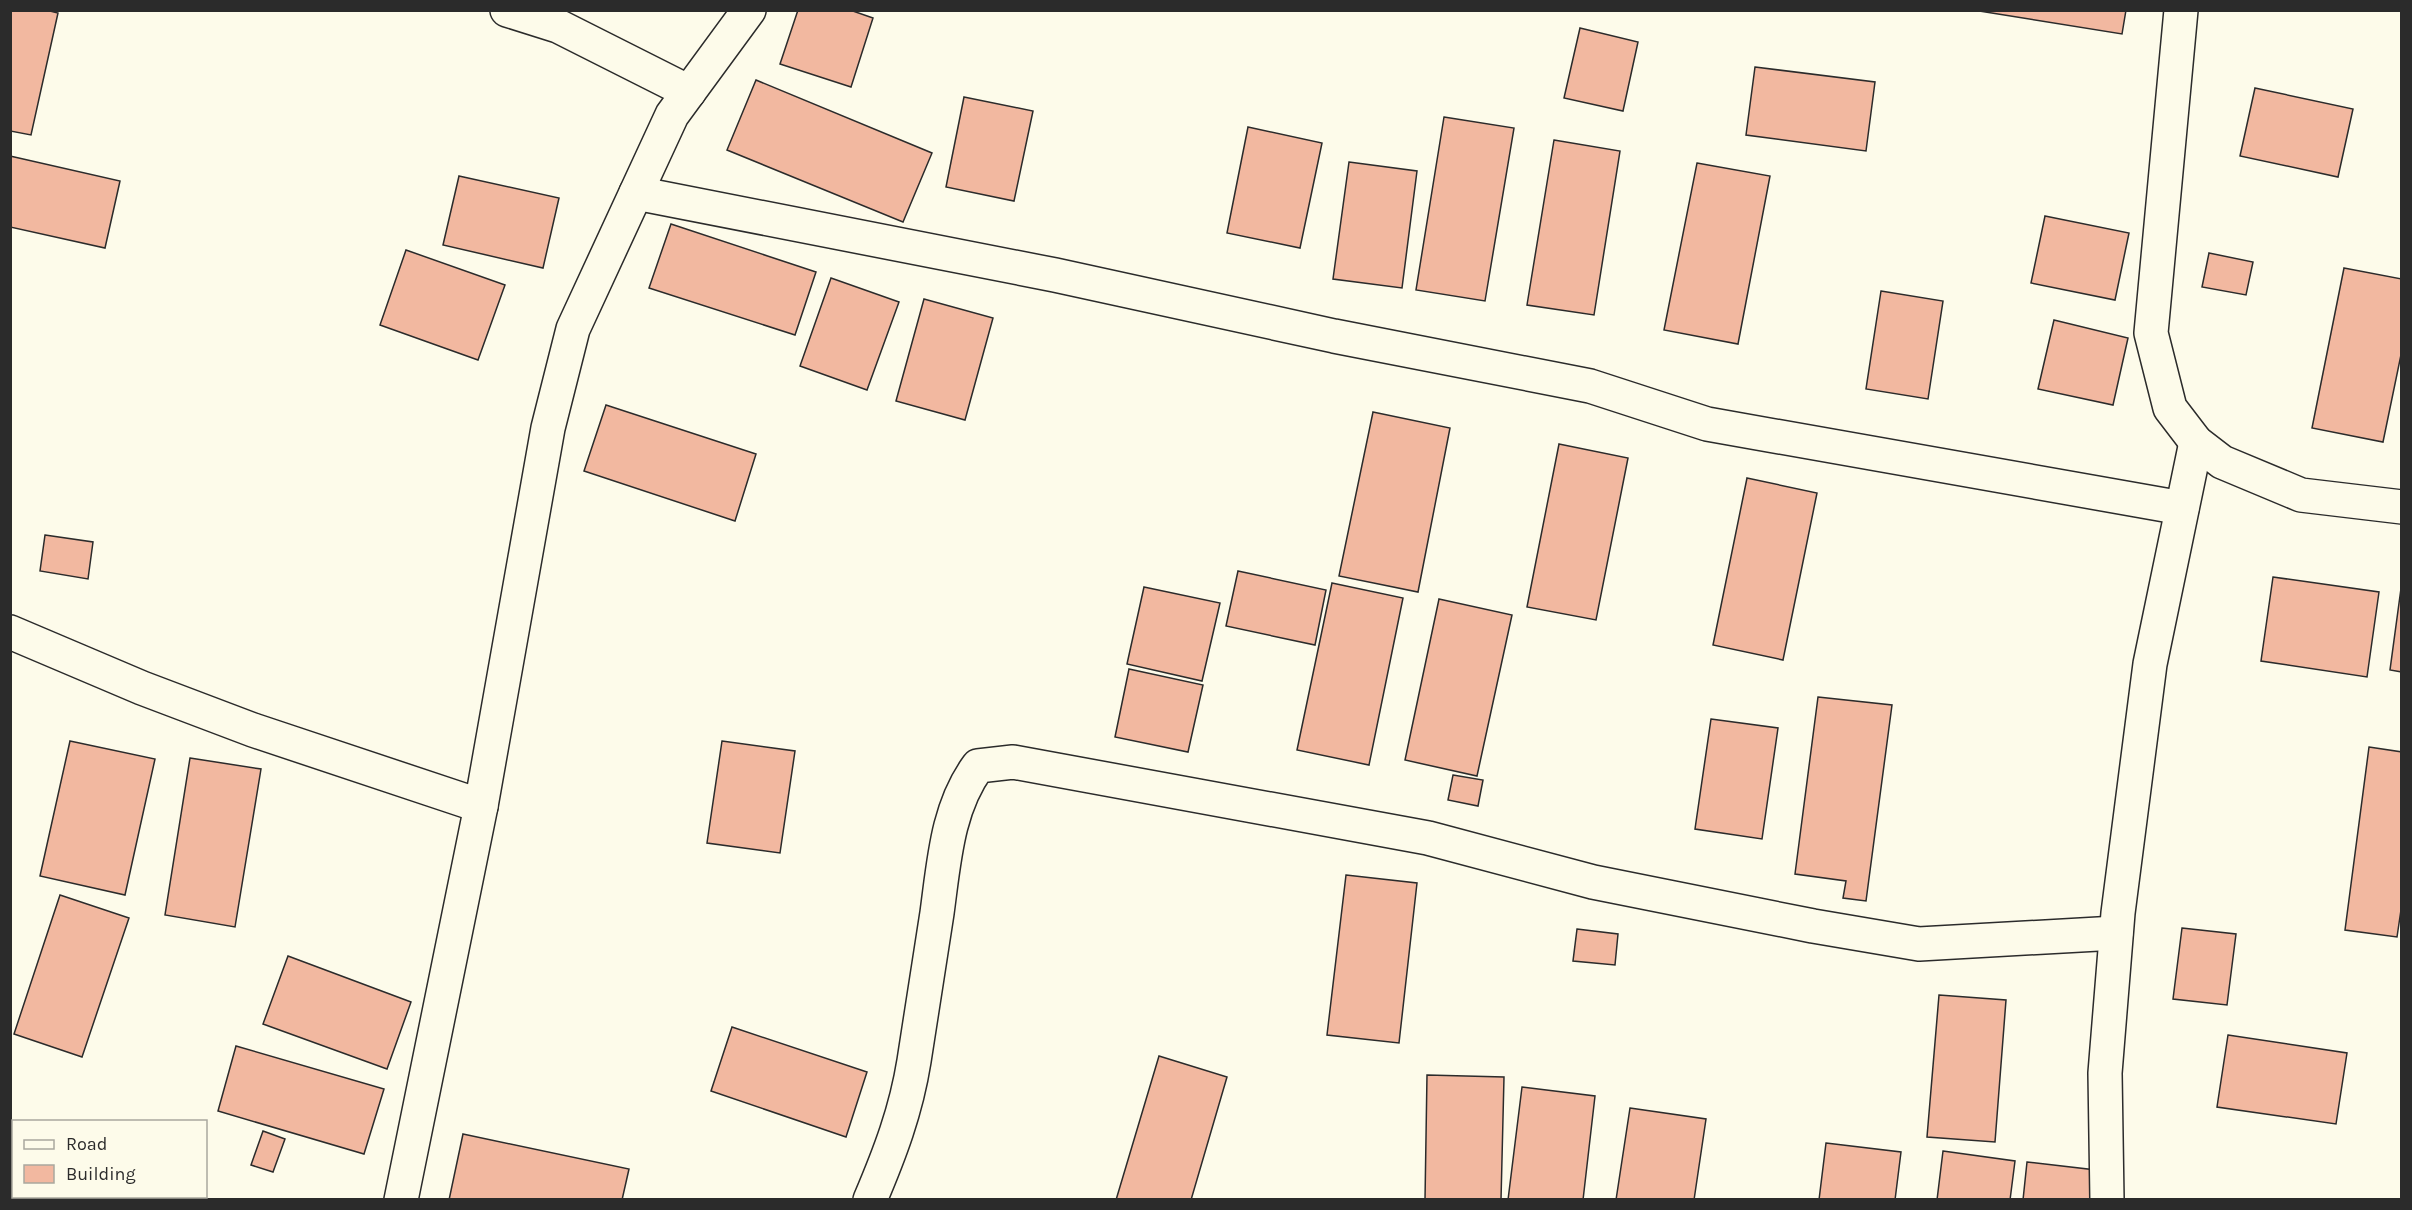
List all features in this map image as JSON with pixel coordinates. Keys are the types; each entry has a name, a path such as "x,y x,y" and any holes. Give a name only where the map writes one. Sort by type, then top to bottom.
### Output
{"street":[{"path":"507,10 558,26 689,92"},
{"path":"401,1200 481,806 548,428 573,329 672,115 749,10"},
{"path":"2181,10 2151,333 2170,408 2196,442 2222,462 2301,495 2402,507"},
{"path":"636,193 1055,275 1334,336 1590,386 1707,424 2182,508"},
{"path":"2107,1200 2105,1073 2116,933 2150,664 2196,442"},
{"path":"10,632 142,688 253,730 481,806"},
{"path":"870,1200 894,1144 905,1107 914,1063 949,830 966,783 978,766 1013,762 1428,838 1593,882 1813,927 1919,944 2116,933"}],"building":[{"path":"10,10 46,10 58,13 31,135 10,131"},
{"path":"798,10 850,10 873,18 851,87 780,64"},
{"path":"1973,10 2126,10 2122,34"},
{"path":"1580,28 1638,42 1623,111 1564,98"},
{"path":"1755,67 1875,82 1866,151 1746,135"},
{"path":"756,80 932,153 903,222 727,150"},
{"path":"2255,88 2353,109 2338,177 2240,156"},
{"path":"964,97 1033,111 1014,201 946,187"},
{"path":"1444,117 1514,128 1485,301 1416,290"},
{"path":"1248,127 1322,143 1300,248 1227,233"},
{"path":"1554,140 1620,151 1594,315 1527,305"},
{"path":"10,156 120,181 105,248 10,227"},
{"path":"1349,162 1417,171 1402,288 1333,279"},
{"path":"1697,163 1770,176 1738,344 1664,330"},
{"path":"459,176 559,198 543,268 443,245"},
{"path":"2045,216 2129,233 2115,300 2031,283"},
{"path":"671,224 816,272 795,335 649,288"},
{"path":"406,250 505,285 478,360 380,325"},
{"path":"2209,253 2253,262 2246,295 2202,287"},
{"path":"2344,268 2402,279 2402,350 2383,442 2312,428"},
{"path":"831,278 899,302 867,390 800,366"},
{"path":"1881,291 1943,301 1928,399 1866,389"},
{"path":"924,299 993,318 965,420 896,401"},
{"path":"2054,320 2128,338 2113,405 2038,389"},
{"path":"606,405 756,454 735,521 584,471"},
{"path":"1373,412 1450,428 1418,592 1339,576"},
{"path":"1559,444 1628,458 1596,620 1527,607"},
{"path":"1747,478 1817,493 1783,660 1713,645"},
{"path":"45,535 93,542 88,579 40,571"},
{"path":"1238,571 1326,590 1315,645 1226,626"},
{"path":"2273,577 2379,592 2367,677 2261,661"},
{"path":"2402,581 2402,672 2390,670"},
{"path":"1332,583 1403,598 1369,765 1297,750"},
{"path":"1144,587 1220,603 1202,681 1127,664"},
{"path":"1439,599 1512,615 1477,776 1405,760"},
{"path":"1129,669 1203,685 1188,752 1115,737"},
{"path":"1818,697 1892,705 1866,901 1843,898 1846,881 1795,874"},
{"path":"1711,719 1778,728 1762,839 1695,829"},
{"path":"70,741 155,759 125,895 40,876"},
{"path":"722,741 795,751 780,853 707,843"},
{"path":"2369,747 2402,752 2402,903 2397,937 2345,930"},
{"path":"190,758 261,769 235,927 165,915"},
{"path":"1453,775 1483,780 1478,806 1448,800"},
{"path":"1346,875 1417,883 1399,1043 1327,1035"},
{"path":"60,895 129,918 82,1057 14,1034"},
{"path":"2182,928 2236,934 2227,1005 2173,999"},
{"path":"1577,929 1618,934 1615,965 1573,961"},
{"path":"288,956 411,1002 387,1069 263,1024"},
{"path":"1939,995 2006,1000 1995,1142 1927,1137"},
{"path":"732,1027 867,1072 846,1137 711,1091"},
{"path":"2228,1035 2347,1053 2336,1124 2217,1107"},
{"path":"236,1046 384,1089 364,1154 218,1111"},
{"path":"1159,1056 1227,1077 1191,1200 1116,1200"},
{"path":"1427,1075 1504,1077 1501,1200 1425,1200"},
{"path":"1522,1087 1595,1096 1583,1200 1508,1200"},
{"path":"1630,1108 1706,1119 1694,1200 1616,1200"},
{"path":"263,1131 285,1139 273,1172 251,1165"},
{"path":"463,1134 629,1169 622,1200 449,1200"},
{"path":"1826,1143 1901,1152 1895,1200 1819,1200"},
{"path":"1943,1151 2015,1161 2010,1200 1937,1200"},
{"path":"2027,1162 2096,1170 2093,1200 2023,1200"}],"power":[{"path":"50,1198 55,1200"}]}
